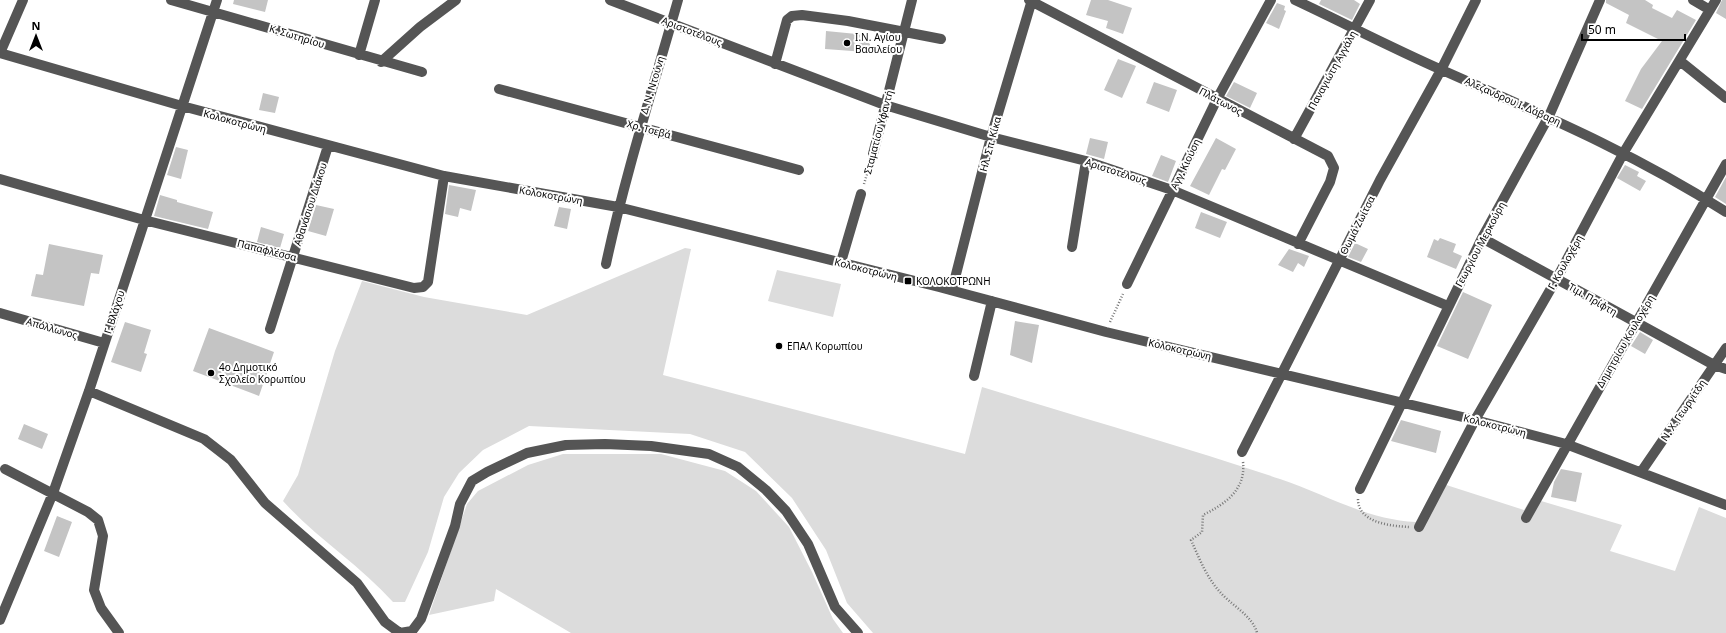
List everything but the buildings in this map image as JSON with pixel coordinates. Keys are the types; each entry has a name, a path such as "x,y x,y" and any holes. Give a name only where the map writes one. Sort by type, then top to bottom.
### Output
{"street":[{"path":"0,53 23,0"},
{"name":"Κ. Σωτηρίου","path":"171,0 213,11 381,62 422,72"},
{"name":"Γ. Βλάχου","path":"0,620 53,493 89,391 217,0"},
{"path":"359,55 375,0"},
{"path":"381,62 420,27 456,0"},
{"name":"Αριστοτέλους","path":"610,0 774,64 885,105 991,137 1086,161 1172,190 1448,306"},
{"name":"Δ. Ν. Ντούνη","path":"606,264 618,207 678,0"},
{"name":"Σταματίου Υφαντή","path":"873,154 902,33 912,0"},
{"name":"Πλάτωνος","path":"1031,0 1328,156 1334,168 1330,182 1298,244"},
{"name":"Ηλ. Σπ. Κίκα","path":"952,290 991,137 1031,0"},
{"name":"Αγγ. Κιούση","path":"1127,284 1217,99 1271,0"},
{"name":"Αλεζανδρου Ι. Δάβαρη","path":"1295,0 1441,70 1549,116 1624,152 1705,198 1726,212"},
{"name":"Παναγιώτη Αγγάλη","path":"1294,139 1370,0"},
{"name":"Θωμά Ζωίτσα","path":"1242,452 1380,180 1441,70 1476,0"},
{"name":"Γεωργίου Μερκούρη","path":"1360,489 1482,238 1549,116 1600,0"},
{"path":"1693,0 1710,10"},
{"name":"Γ. Κουλοχέρη","path":"1419,527 1475,420 1557,278 1624,152 1716,0"},
{"path":"774,64 787,20 792,16 802,15 848,21 941,40"},
{"name":"Κολοκοτρώνη","path":"0,53 182,106 444,176 618,207 952,290 1106,332 1475,420 1566,444 1726,505"},
{"path":"1680,61 1726,98"},
{"name":"Χρ. Τσεβά","path":"499,89 800,170"},
{"name":"Αθανάσιου Διάκου","path":"270,329 328,146"},
{"path":"1072,246 1086,161"},
{"name":"Δημητρίου Κουλοχέρη","path":"1526,518 1566,444 1636,323 1705,198 1726,164"},
{"name":"Παπαφλέσσα","path":"0,179 144,220 414,288 423,287 428,282 444,176"},
{"path":"840,262 861,194"},
{"name":"Τιμ. Πρίφτη","path":"1482,238 1714,365 1726,369"},
{"path":"974,376 992,301"},
{"name":"Απόλλωνος","path":"0,313 104,343"},
{"name":"Ν. Χ. Γεωργίτδη","path":"1641,472 1726,348"},
{"path":"89,391 204,439 231,460 266,503 357,583 385,622 400,633 412,632 421,619 455,526 460,504 472,481 487,472 527,453 566,445 605,444 651,446 709,454 738,467 766,490 786,511 808,544 835,607 858,633"},
{"path":"5,469 88,512 98,520 103,536 94,590 101,608 119,633"}],"path":[{"name":"Σταματίου Υφαντή","path":"861,194 873,154"},
{"path":"1106,332 1127,284"},
{"path":"1242,452 1244,470 1241,486 1232,497 1203,515 1202,532 1191,540 1209,576 1220,593 1255,625 1257,633"},
{"path":"1360,489 1358,501 1361,511 1372,520 1398,527 1419,527"}],"shaded area":[{"path":"685,248 691,249 663,375 965,454 982,387 1280,479 1380,517 1416,522 1437,482 1524,510 1531,498 1622,525 1610,551 1675,571 1699,507 1726,518 1726,633 873,633 847,603 826,550 792,498 745,452 690,434 529,426 483,450 459,473 444,497 428,552 405,602 393,602 367,576 309,527 283,501 298,475 335,351 362,281 424,297 527,315"},
{"path":"777,270 841,284 833,317 768,301"},
{"path":"563,454 661,454 725,471 756,491 789,527 812,572 833,619 843,633 571,633 496,589 494,601 429,615 467,504 478,491 528,465"}],"place":[{"name":"Ι.Ν. Αγίου Βασιλείου","path":"847,43"},
{"name":"ΚΟΛΟΚΟΤΡΩΝΗ","path":"908,281"},
{"name":"ΕΠΑΛ Κορωπίου","path":"779,346"},
{"name":"4ο Δημοτικό Σχολείο Κορωπίου","path":"211,373"}]}
